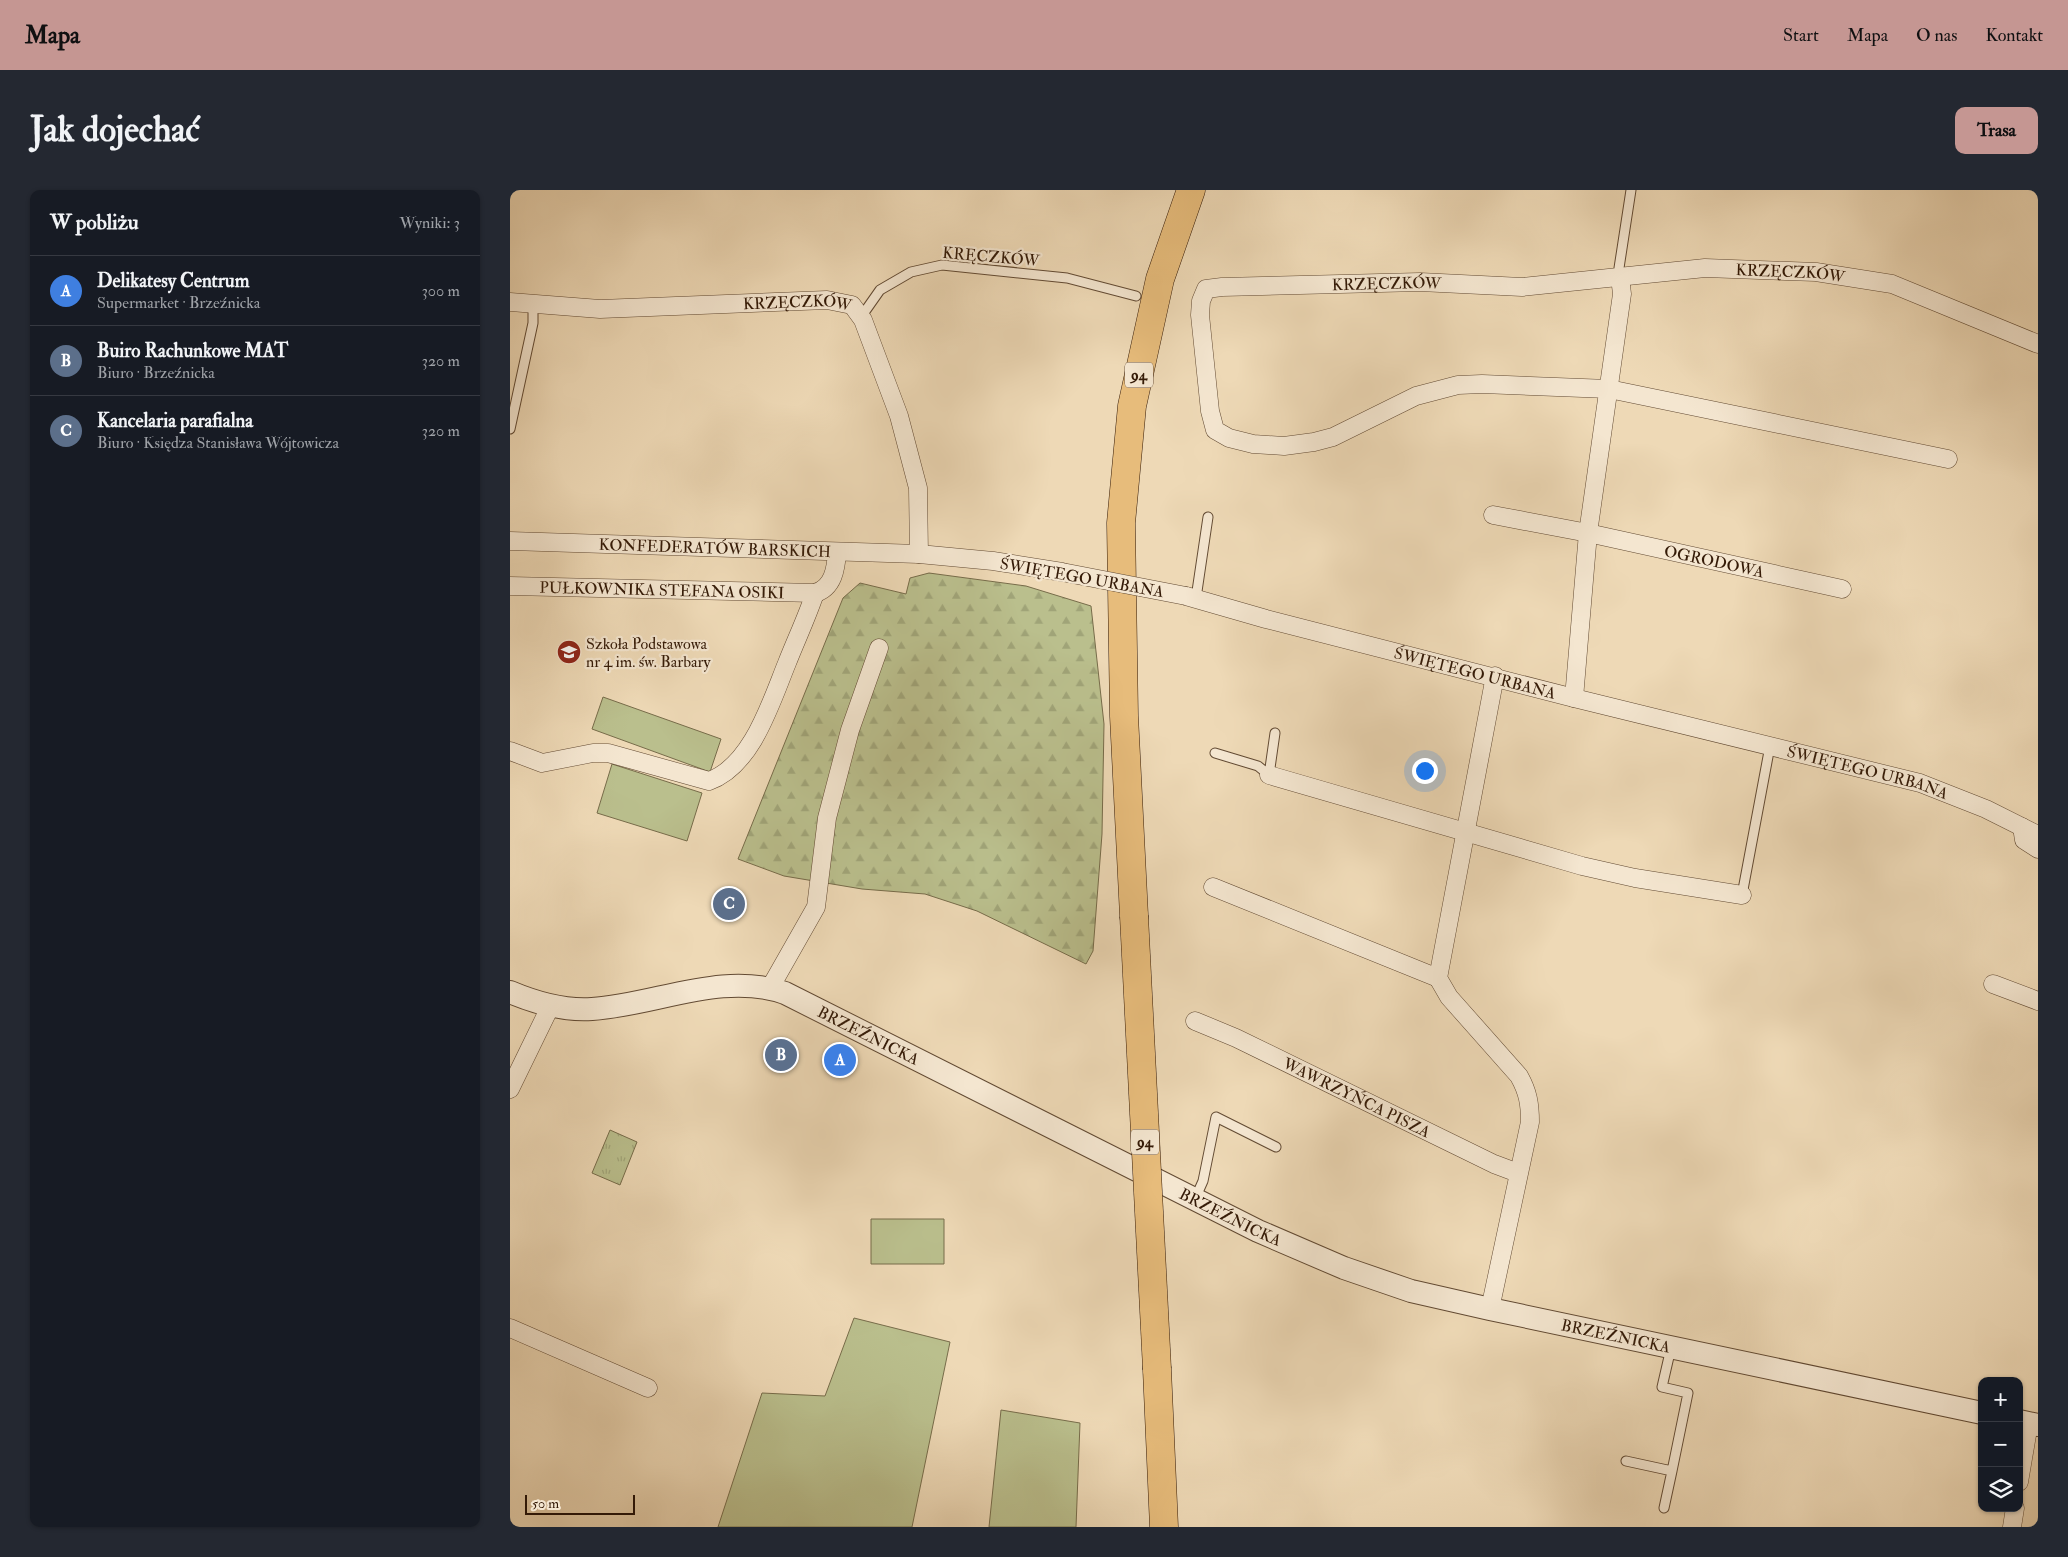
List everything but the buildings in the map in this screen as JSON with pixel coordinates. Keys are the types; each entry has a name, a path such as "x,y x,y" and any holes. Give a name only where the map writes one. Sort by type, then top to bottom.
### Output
{"main road":[{"name":"94","path":"1164,1527 1124,716 1121,523 1132,406 1160,279 1191,190"}],"street":[{"name":"KRZĘCZKÓW","path":"1609,389 1482,384 1458,385 1399,403 1333,437 1284,446 1253,444 1228,438 1215,430 1210,411 1200,315 1201,301 1206,289 1222,287 1420,282 1522,287 1705,268 1772,270 1848,276 1892,284 2038,344"},
{"path":"1574,698 1588,533 1622,294 1620,277"},
{"name":"KRZĘCZKÓW","path":"510,302 600,309 827,300 852,305 861,317 899,416 918,488 919,554"},
{"path":"1609,389 1948,459"},
{"name":"OGRODOWA","path":"1493,515 1588,533 1842,589"},
{"name":"KONFEDERATÓW BARSKICH","path":"510,541 919,554"},
{"path":"510,751 542,763 593,753 608,753 709,781 722,777 740,757 760,729 815,592 823,590 833,578 837,552"},
{"name":"ŚWIĘTEGO URBANA","path":"919,554 993,561 1062,572 1191,597 1266,619 1495,676 1574,698 1920,783 2022,826 2038,835"},
{"name":"PUŁKOWNIKA STEFANA OSIKI","path":"510,586 815,592"},
{"path":"770,988 816,907 827,818 850,730 879,648"},
{"path":"1438,978 1495,676"},
{"path":"1269,775 1591,868 1635,878 1742,895"},
{"path":"2022,826 2024,840 2038,849"},
{"path":"1212,887 1438,978 1449,997 1519,1076 1526,1089 1530,1104 1530,1122 1490,1310"},
{"path":"1993,984 2038,1001"},
{"name":"BRZEŹNICKA","path":"510,992 550,1007 591,1010 724,986 754,985 770,988 785,993 1258,1231 1344,1268 1411,1291 1490,1310 1978,1412"},
{"path":"510,1089 550,1007"},
{"name":"WAWRZYŃCA PISZA","path":"1195,1022 1236,1038 1494,1164 1518,1173"},
{"path":"510,1328 648,1388"},
{"path":"2022,1467 2029,1423"},
{"path":"2012,1527 2014,1512"}],"lane":[{"path":"1620,277 1619,268 1631,190"},
{"name":"KRĘCZKÓW","path":"861,317 880,290 911,272 942,264 1066,278 1136,296"},
{"path":"510,429 533,323 533,304"},
{"path":"1191,597 1208,517"},
{"path":"1269,775 1275,734"},
{"path":"1742,895 1770,746"},
{"path":"1215,753 1258,766 1269,775"},
{"path":"1195,1199 1203,1181 1216,1117 1276,1147"},
{"path":"1664,1508 1688,1393 1662,1387 1670,1348"},
{"path":"1626,1462 1672,1471"}],"green space":[{"path":"929,573 1026,586 1091,606 1104,724 1102,834 1093,951 1086,964 977,911 925,894 862,889 784,876 738,859 843,598 860,583 906,594 910,578"},
{"path":"603,697 721,739 710,772 592,729"},
{"path":"612,764 702,793 687,841 597,813"},
{"path":"610,1130 637,1142 620,1185 592,1173"},
{"path":"871,1219 944,1219 944,1264 871,1264"},
{"path":"854,1318 950,1342 912,1527 718,1527 762,1393 825,1396"},
{"path":"1001,1410 1080,1423 1076,1527 989,1527"}],"place":[{"name":"Szkoła Podstawowa nr 4 im. św. Barbary","path":"569,652"},
{"name":"Kancelaria parafialna","path":"729,904"},
{"name":"Buiro Rachunkowe MAT","path":"781,1055"},
{"name":"Delikatesy Centrum","path":"840,1060"}]}
